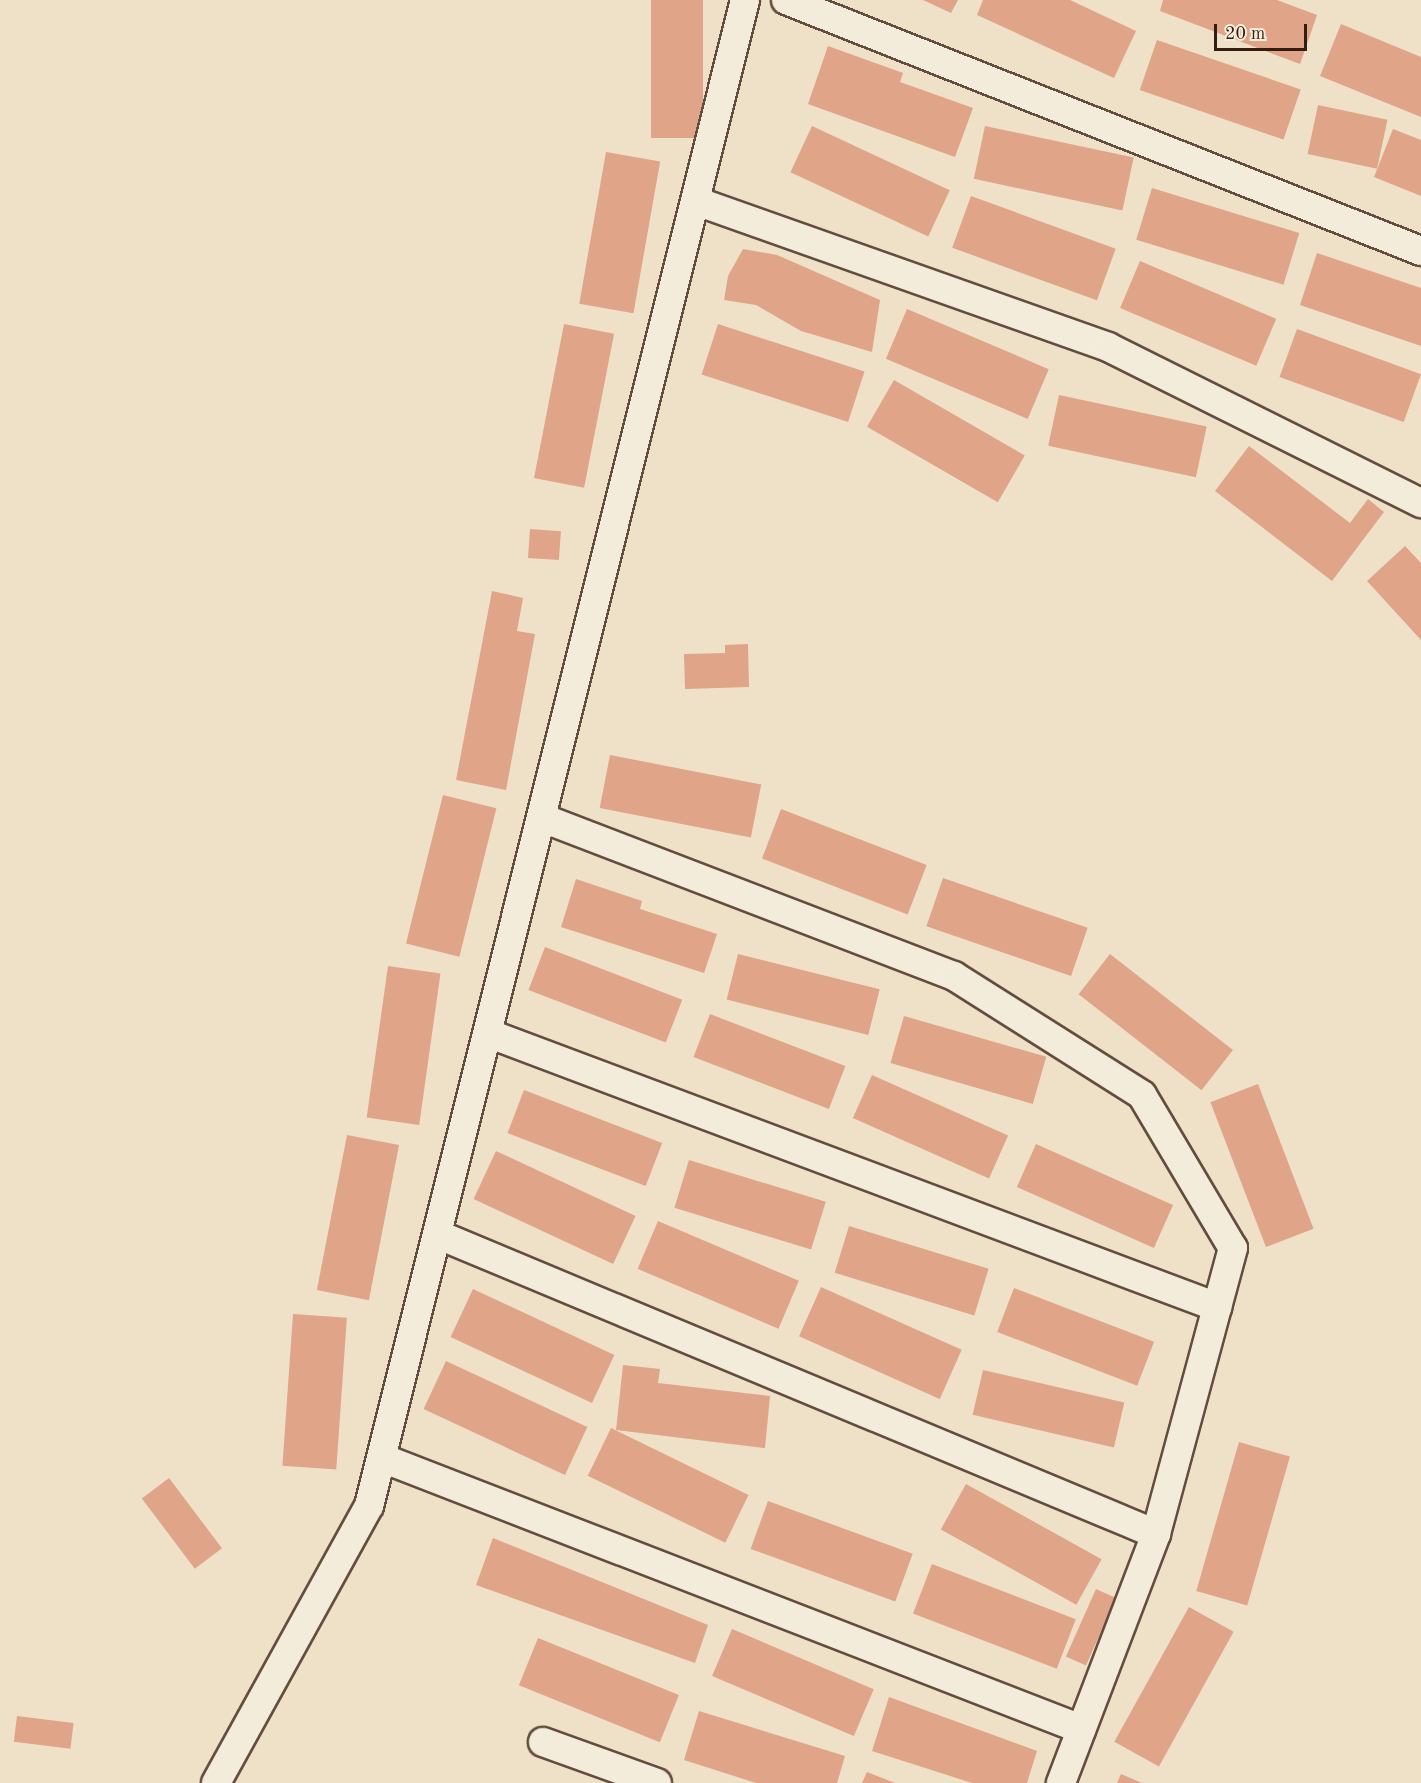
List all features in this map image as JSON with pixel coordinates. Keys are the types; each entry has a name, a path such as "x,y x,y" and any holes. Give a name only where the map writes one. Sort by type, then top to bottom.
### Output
{"street":[{"path":"216,1783 369,1506 544,819 745,0"},
{"path":"786,0 1421,250"},
{"path":"696,201 1108,347 1421,503"},
{"path":"544,819 954,976 1142,1095 1233,1248 1156,1534 1061,1783"},
{"path":"490,1034 1217,1307"},
{"path":"439,1235 1156,1534"},
{"path":"382,1458 1081,1729"},
{"path":"543,1743 657,1783"}],"building":[{"path":"651,0 703,0 703,138 651,138"},
{"path":"923,0 958,0 951,13"},
{"path":"983,0 1070,0 1136,31 1114,78 977,15"},
{"path":"1163,0 1277,0 1317,15 1300,64 1160,11"},
{"path":"1341,24 1421,57 1421,117 1320,76"},
{"path":"1157,40 1301,89 1283,140 1140,90"},
{"path":"828,46 903,73 900,82 973,108 955,157 808,104"},
{"path":"1318,105 1387,120 1377,169 1308,154"},
{"path":"812,126 950,190 928,236 790,172"},
{"path":"985,126 1134,158 1122,210 974,179"},
{"path":"1393,129 1421,140 1421,196 1374,177"},
{"path":"606,152 660,162 633,313 579,304"},
{"path":"1152,188 1299,233 1283,285 1136,240"},
{"path":"971,196 1116,249 1097,300 952,248"},
{"path":"743,249 777,255 880,300 872,352 801,331 756,305 724,300 728,276"},
{"path":"1317,253 1421,288 1421,346 1300,305"},
{"path":"1140,261 1276,319 1256,366 1120,308"},
{"path":"907,309 1049,369 1028,419 886,359"},
{"path":"564,324 614,334 584,488 534,478"},
{"path":"718,324 864,372 848,422 702,374"},
{"path":"1297,329 1421,374 1404,422 1280,377"},
{"path":"894,380 1025,455 998,502 867,427"},
{"path":"1059,395 1207,426 1196,477 1048,446"},
{"path":"1249,446 1350,523 1368,499 1384,512 1332,581 1215,491"},
{"path":"530,529 561,531 559,560 528,558"},
{"path":"1405,546 1421,563 1421,640 1367,581"},
{"path":"492,591 523,598 517,631 535,634 506,790 456,780"},
{"path":"748,644 749,687 685,689 684,654 725,653 725,645"},
{"path":"610,755 761,784 751,837 600,808"},
{"path":"443,795 496,808 459,957 406,943"},
{"path":"781,809 927,865 908,914 762,858"},
{"path":"943,878 1088,928 1071,976 926,926"},
{"path":"576,879 642,901 640,909 717,934 704,973 561,927"},
{"path":"545,947 682,1000 666,1043 529,990"},
{"path":"738,954 880,989 868,1035 727,1000"},
{"path":"1110,954 1233,1050 1202,1090 1079,994"},
{"path":"388,966 440,973 419,1125 367,1118"},
{"path":"710,1014 845,1066 829,1109 694,1057"},
{"path":"904,1016 1046,1057 1033,1104 890,1063"},
{"path":"872,1075 1008,1136 989,1179 853,1118"},
{"path":"1258,1084 1314,1229 1266,1247 1210,1102"},
{"path":"524,1090 662,1143 646,1186 508,1133"},
{"path":"347,1135 399,1145 369,1300 317,1290"},
{"path":"1036,1144 1173,1205 1154,1248 1017,1187"},
{"path":"496,1151 636,1216 613,1264 474,1199"},
{"path":"689,1160 826,1202 811,1250 674,1208"},
{"path":"658,1221 799,1281 779,1329 638,1269"},
{"path":"849,1226 989,1269 974,1316 835,1273"},
{"path":"821,1287 962,1350 940,1399 799,1336"},
{"path":"1014,1288 1154,1342 1137,1386 997,1332"},
{"path":"473,1289 614,1355 592,1403 451,1337"},
{"path":"293,1314 347,1318 336,1469 282,1466"},
{"path":"446,1361 587,1427 565,1475 424,1409"},
{"path":"623,1365 660,1369 658,1383 770,1396 765,1448 616,1430"},
{"path":"983,1370 1124,1403 1114,1447 973,1415"},
{"path":"611,1428 749,1495 725,1543 588,1476"},
{"path":"1239,1442 1290,1457 1247,1606 1196,1591"},
{"path":"169,1478 222,1548 195,1569 142,1498"},
{"path":"966,1484 1102,1559 1076,1605 941,1529"},
{"path":"768,1501 913,1554 895,1602 751,1549"},
{"path":"493,1538 708,1625 695,1663 476,1585"},
{"path":"932,1564 1076,1619 1057,1669 913,1613"},
{"path":"1096,1589 1116,1598 1086,1666 1066,1657"},
{"path":"1189,1607 1234,1632 1159,1766 1114,1742"},
{"path":"732,1629 874,1689 854,1736 712,1676"},
{"path":"538,1638 679,1695 660,1742 519,1685"},
{"path":"889,1697 1037,1751 1027,1783 972,1783 872,1751"},
{"path":"699,1711 845,1756 837,1783 756,1783 684,1760"},
{"path":"17,1716 74,1723 70,1749 14,1742"},
{"path":"867,1772 895,1783 862,1783"},
{"path":"1121,1774 1142,1783 1117,1783"}]}
